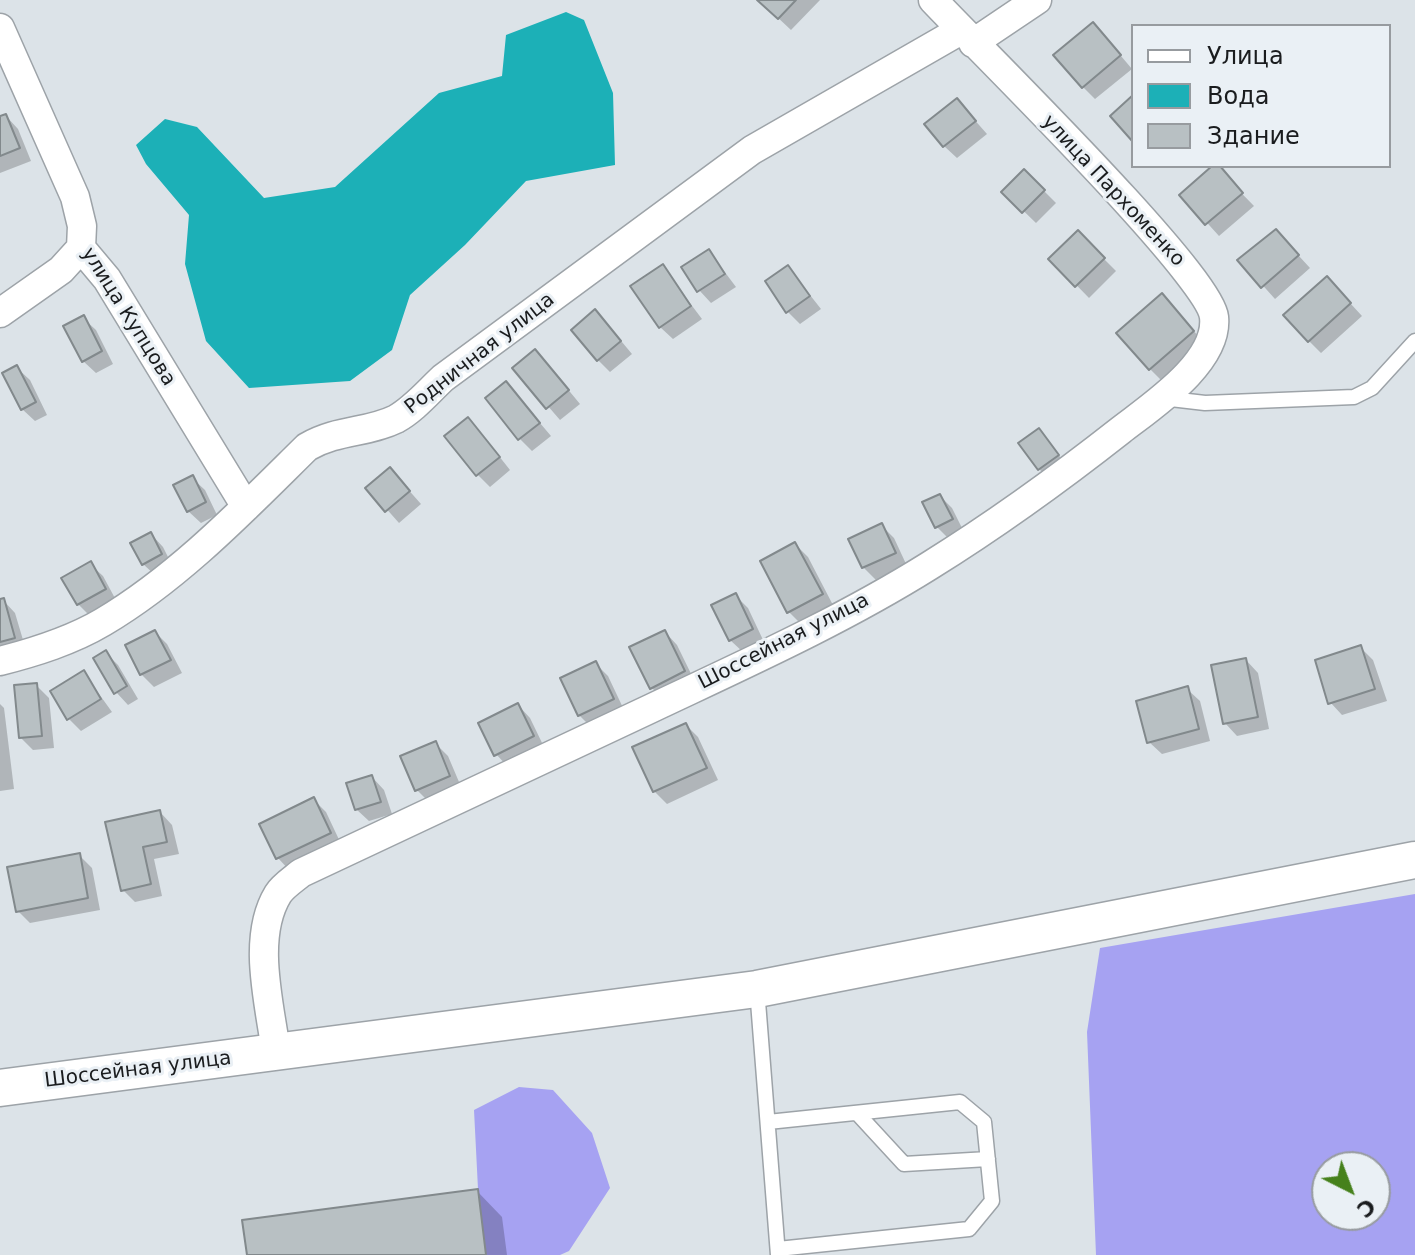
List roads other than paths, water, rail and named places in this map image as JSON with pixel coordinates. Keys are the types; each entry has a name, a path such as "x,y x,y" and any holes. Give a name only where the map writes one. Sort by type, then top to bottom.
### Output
{"street":[{"name":"улица Пархоменко","path":"933,0 1171,250 1206,296 1214,317 1209,345 1192,369 1161,398"},
{"name":"Родничная улица","path":"0,661 48,648 102,623 156,585 246,507 307,447 328,435 392,421 408,411 443,378 752,150 1037,0"},
{"name":"улица Купцова","path":"0,28 75,197 82,226 81,248 107,279 246,507"},
{"path":"0,313 61,270 81,248"},
{"name":"Шоссейная улица","path":"276,1052 265,962 268,923 278,893 301,873 796,640 928,567 1073,468 1161,398"},
{"name":"Шоссейная улица","path":"0,1088 757,989 1415,860"}],"lane":[{"path":"1161,398 1205,403 1354,397 1372,388 1415,341"},
{"path":"757,989 778,1252 969,1229 992,1201 984,1122 960,1102 768,1122"},
{"path":"857,1113 904,1164 988,1159"}],"water":[{"path":"566,12 584,20 613,93 615,165 526,181 465,245 410,295 392,350 350,381 249,388 206,341 185,264 189,215 146,164 136,145 165,119 197,127 264,198 335,187 439,93 502,76 506,35"}]}
